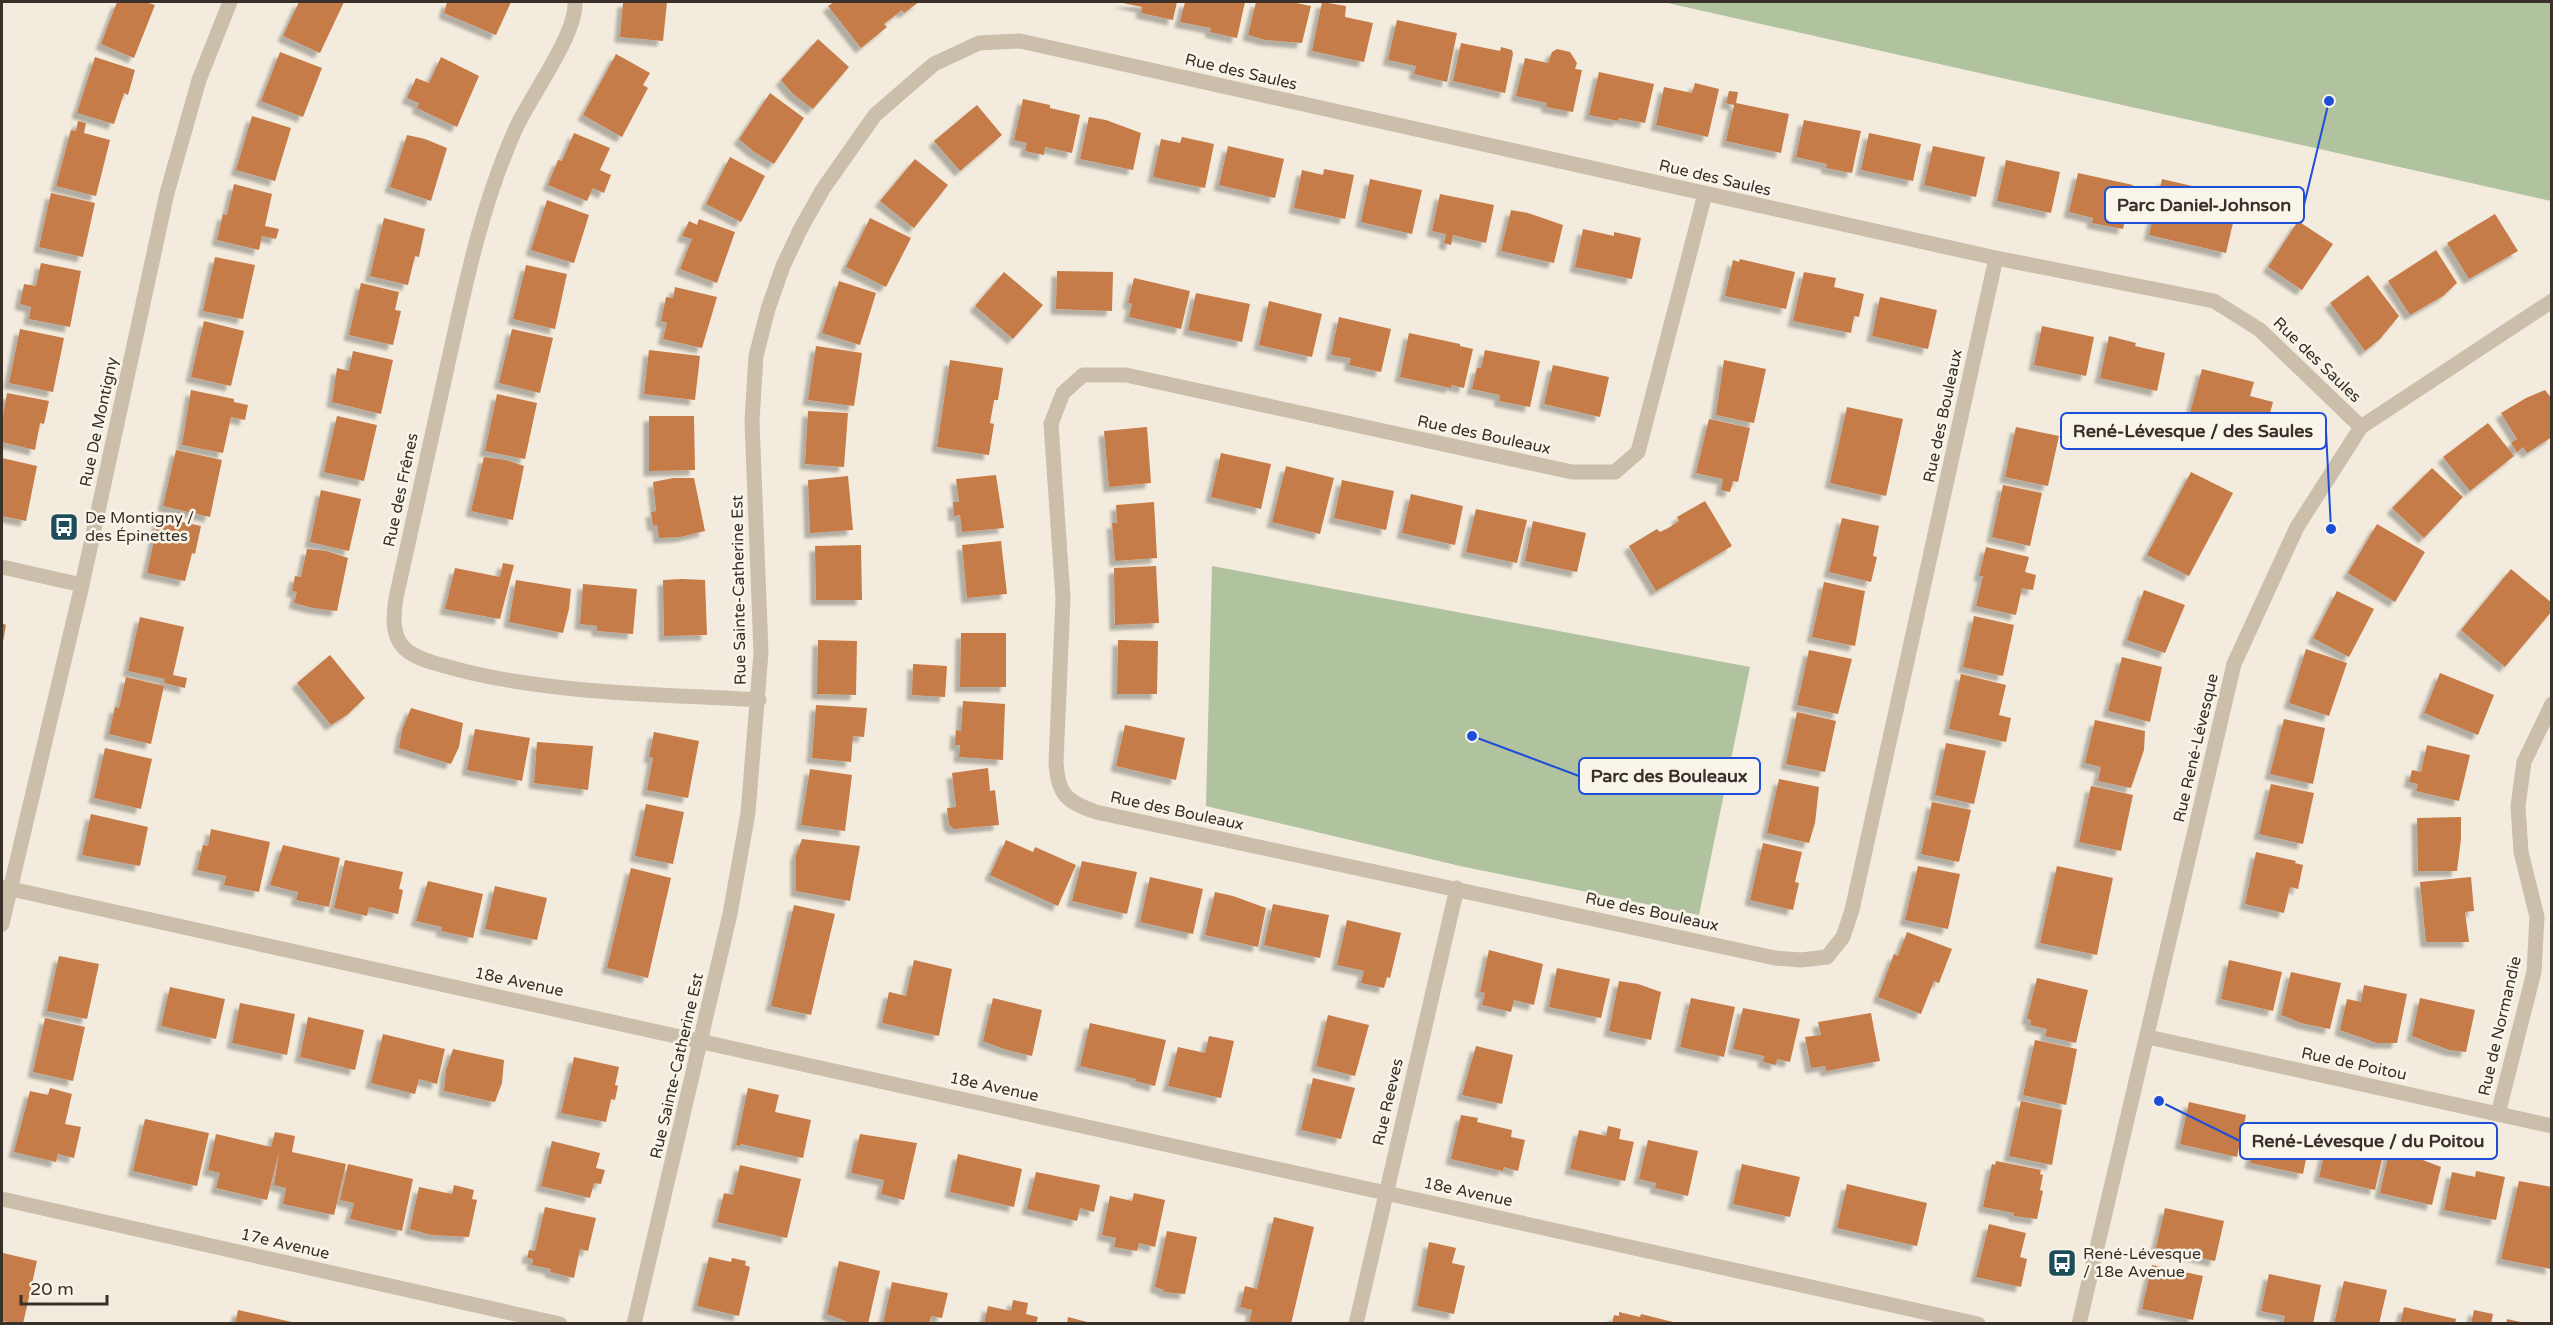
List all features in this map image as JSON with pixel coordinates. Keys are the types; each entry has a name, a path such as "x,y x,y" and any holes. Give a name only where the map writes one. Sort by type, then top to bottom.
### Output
{"street":[{"name":"Rue De Montigny","path":"2,924 6,888 82,585 167,193 199,80 230,2"},
{"name":"Rue des Frênes","path":"575,2 576,13 570,31 527,104 502,159 472,256 396,598 393,618 396,635 408,652 432,662 480,675 549,686 759,700"},
{"name":"Rue Sainte-Catherine Est","path":"634,1323 730,914 748,813 759,700 761,653 752,421 756,356 768,309 783,266 823,189 875,115 934,64 979,43 1020,41"},
{"name":"Rue des Saules","path":"1020,41 1996,258 2214,301 2260,330 2361,427"},
{"name":"Rue des Bouleaux","path":"1705,194 1638,453 1615,472 1572,472 1126,375 1083,375 1063,393 1051,424 1063,598 1056,763 1057,780 1063,794 1077,805 1096,812 1775,958 1801,960 1827,957 1843,937 1852,910 1996,258"},
{"name":"Rue René-Lévesque","path":"2079,1323 2234,664 2297,527 2361,427 2552,301"},
{"path":"2,567 82,585"},
{"name":"Rue de Normandie","path":"2498,1114 2534,972 2537,917 2521,852 2518,806 2524,762 2552,704"},
{"name":"18e Avenue","path":"6,888 1978,1323"},
{"name":"Rue Reeves","path":"1356,1323 1457,888"},
{"name":"Rue de Poitou","path":"2148,1037 2552,1126"},
{"name":"17e Avenue","path":"2,1199 561,1323"}],"green space":[{"path":"1663,2 2551,2 2551,201"},
{"path":"1212,566 1750,667 1699,915 1460,866 1206,806"}],"building":[{"path":"117,2 145,2 155,5 134,58 101,44"},
{"path":"299,2 344,2 320,53 283,36"},
{"path":"447,2 511,2 496,35 444,13"},
{"path":"623,2 667,2 663,41 620,37"},
{"path":"834,2 919,2 904,13 902,10 884,24 887,27 861,48 828,6"},
{"path":"1118,2 1177,2 1173,20 1141,13 1142,7"},
{"path":"1185,2 1245,2 1237,38 1210,32 1211,28 1180,22"},
{"path":"1256,2 1291,2 1311,6 1302,43 1265,40 1248,35"},
{"path":"1322,2 1346,6 1345,17 1373,23 1364,62 1312,51"},
{"path":"1397,20 1457,33 1447,82 1414,74 1416,66 1388,60"},
{"path":"818,39 849,67 813,109 793,94 781,80"},
{"path":"1461,43 1500,51 1501,47 1512,50 1505,93 1453,81"},
{"path":"1557,49 1570,52 1577,63 1575,69 1582,70 1573,112 1546,107 1547,103 1516,96 1525,58 1548,63 1552,52"},
{"path":"280,52 322,68 303,117 261,101"},
{"path":"616,54 650,73 643,85 648,88 622,137 583,115"},
{"path":"95,57 135,70 128,95 124,93 114,124 77,113"},
{"path":"441,57 479,76 457,127 417,108 419,103 407,98 416,78 429,83"},
{"path":"1599,72 1654,84 1645,123 1619,118 1618,121 1589,115"},
{"path":"1695,83 1719,89 1708,137 1656,125 1664,87 1692,93"},
{"path":"1729,91 1738,92 1736,103 1789,114 1781,153 1726,141 1734,105 1726,103"},
{"path":"770,93 804,118 774,164 739,139"},
{"path":"1023,99 1080,115 1072,153 1045,147 1044,155 1025,151 1027,143 1014,140"},
{"path":"977,105 1002,135 960,171 934,141"},
{"path":"252,116 291,128 275,181 236,170"},
{"path":"1089,117 1106,120 1141,133 1133,170 1080,159"},
{"path":"1804,120 1861,131 1852,173 1826,168 1827,164 1796,157"},
{"path":"78,121 86,123 84,133 110,140 96,196 56,186 71,130 76,131"},
{"path":"574,133 610,148 600,170 611,175 604,193 593,188 587,201 548,185 558,160 562,161"},
{"path":"1869,133 1921,144 1913,181 1861,170"},
{"path":"407,135 447,148 431,201 390,187"},
{"path":"1182,137 1214,144 1205,188 1153,177 1161,139 1180,143"},
{"path":"1228,146 1284,159 1275,198 1219,185"},
{"path":"1933,146 1985,157 1976,197 1924,185"},
{"path":"730,157 765,176 741,222 706,204"},
{"path":"915,159 948,185 914,228 880,201"},
{"path":"2006,160 2060,172 2051,213 1997,201"},
{"path":"1324,169 1354,175 1345,219 1294,208 1302,170 1323,175"},
{"path":"2078,173 2133,185 2123,229 2092,223 2093,218 2069,212"},
{"path":"1370,179 1422,190 1412,234 1361,222"},
{"path":"2162,179 2239,197 2226,253 2149,235"},
{"path":"234,184 272,194 265,226 279,229 276,239 262,236 259,250 217,240 223,214 227,215"},
{"path":"51,193 95,203 83,257 39,247"},
{"path":"1440,194 1494,205 1486,243 1453,235 1451,245 1444,243 1446,234 1432,231"},
{"path":"547,200 589,215 574,263 531,250"},
{"path":"1511,210 1528,213 1563,225 1554,263 1501,251"},
{"path":"2495,214 2518,251 2469,279 2447,243"},
{"path":"384,218 425,229 419,257 415,256 408,285 370,276"},
{"path":"870,218 911,238 886,287 846,267"},
{"path":"699,219 735,232 717,283 680,269 692,239 682,236 689,221 697,225"},
{"path":"2298,221 2333,244 2302,290 2268,267"},
{"path":"1583,229 1614,236 1614,232 1641,238 1632,279 1575,267"},
{"path":"2436,250 2457,283 2443,296 2410,315 2388,281"},
{"path":"215,257 255,265 243,319 203,311"},
{"path":"1740,259 1795,272 1786,309 1725,296 1733,260 1739,262"},
{"path":"41,263 81,271 70,327 29,319 31,307 20,304 24,284 36,286"},
{"path":"526,265 567,274 555,329 513,319"},
{"path":"1057,271 1113,272 1112,311 1056,309"},
{"path":"1004,272 1043,305 1013,339 975,306"},
{"path":"1804,272 1836,278 1834,287 1864,294 1859,317 1854,316 1851,333 1793,321"},
{"path":"2368,275 2399,316 2380,339 2365,351 2330,303"},
{"path":"1134,278 1190,291 1181,329 1129,317 1132,304 1128,303"},
{"path":"839,281 876,293 860,345 822,333"},
{"path":"361,283 399,292 395,310 401,311 393,345 349,335"},
{"path":"675,287 717,297 702,348 663,339 667,323 661,321 666,297 673,298"},
{"path":"1196,293 1250,304 1242,342 1188,330"},
{"path":"1880,297 1937,310 1928,349 1872,336"},
{"path":"1269,301 1322,314 1312,357 1259,345"},
{"path":"1339,317 1391,329 1381,372 1349,365 1351,358 1331,355"},
{"path":"204,321 244,331 231,386 191,377"},
{"path":"2042,326 2094,337 2086,376 2034,365"},
{"path":"20,329 64,338 53,392 9,383"},
{"path":"512,329 553,338 540,393 499,383"},
{"path":"1409,333 1473,349 1464,388 1451,385 1451,388 1400,377"},
{"path":"2109,336 2136,343 2135,346 2165,353 2157,391 2100,378"},
{"path":"816,346 862,353 854,406 808,400"},
{"path":"649,350 700,356 695,400 644,394"},
{"path":"1485,350 1540,361 1530,407 1499,401 1500,395 1472,389 1477,368 1481,368"},
{"path":"353,351 393,360 381,414 332,402 337,368 349,371"},
{"path":"950,360 1003,368 998,400 994,400 990,423 994,424 989,455 937,447"},
{"path":"1724,360 1766,369 1754,423 1716,415"},
{"path":"1553,365 1609,377 1600,417 1544,404"},
{"path":"2202,369 2254,382 2250,396 2273,402 2262,443 2187,424"},
{"path":"191,390 234,399 234,402 248,405 245,420 231,417 223,453 182,445"},
{"path":"2545,390 2552,399 2552,437 2527,453 2523,447 2517,452 2511,443 2517,439 2501,413"},
{"path":"7,393 49,401 44,424 40,423 35,450 2,442 2,422"},
{"path":"497,394 537,403 525,459 485,451"},
{"path":"1847,407 1903,419 1886,496 1830,483"},
{"path":"808,411 848,413 844,467 805,464"},
{"path":"337,416 377,425 364,481 324,472"},
{"path":"649,416 694,416 695,470 649,471"},
{"path":"1709,419 1750,428 1738,482 1733,481 1730,492 1721,490 1723,479 1696,473"},
{"path":"2488,423 2514,456 2470,491 2443,457"},
{"path":"1147,427 1151,483 1109,487 1104,431"},
{"path":"2016,427 2059,436 2048,486 2005,477"},
{"path":"176,450 222,460 210,517 163,506"},
{"path":"1221,453 1271,464 1261,509 1211,497"},
{"path":"484,457 506,460 524,466 513,520 471,511"},
{"path":"2,458 37,466 26,521 2,516"},
{"path":"1286,466 1334,478 1320,534 1272,522"},
{"path":"2432,468 2463,497 2424,538 2392,508"},
{"path":"2191,472 2233,493 2189,576 2147,555"},
{"path":"996,475 1004,528 962,532 960,515 954,516 953,502 959,502 956,479"},
{"path":"848,476 853,530 810,533 808,480"},
{"path":"673,478 694,478 705,531 680,537 659,538 657,525 653,526 651,512 656,511 653,482"},
{"path":"1342,480 1394,491 1386,530 1334,518"},
{"path":"2003,485 2042,493 2030,546 1992,537"},
{"path":"321,490 361,499 349,551 310,542"},
{"path":"1411,494 1463,506 1455,545 1402,533"},
{"path":"1705,501 1732,546 1656,591 1629,546 1657,529 1660,532 1670,527 1679,521 1677,517"},
{"path":"1154,502 1157,558 1115,561 1112,523 1117,523 1116,505"},
{"path":"1476,509 1527,520 1517,563 1466,552"},
{"path":"159,517 201,526 195,554 192,553 185,581 147,573"},
{"path":"1842,518 1879,526 1873,556 1877,557 1871,582 1829,572"},
{"path":"1533,521 1586,533 1577,572 1525,561"},
{"path":"2377,524 2425,552 2395,602 2348,573"},
{"path":"1001,541 1007,594 967,598 962,545"},
{"path":"861,545 862,600 816,600 815,546"},
{"path":"1986,547 2029,557 2025,572 2036,575 2033,590 2022,588 2016,615 1976,606 1983,576 1979,576"},
{"path":"307,549 326,551 348,558 337,611 294,603 297,592 292,591 295,576 301,577"},
{"path":"503,563 514,565 500,619 445,609 455,568 500,577"},
{"path":"1156,566 1159,623 1115,625 1114,568"},
{"path":"2511,569 2552,603 2552,611 2505,667 2461,630"},
{"path":"516,580 571,589 563,633 509,622"},
{"path":"663,580 705,580 707,635 664,636"},
{"path":"1824,582 1865,591 1855,646 1812,637"},
{"path":"583,584 637,589 633,634 597,631 597,626 580,624"},
{"path":"2144,590 2185,605 2165,653 2127,640"},
{"path":"2337,591 2374,609 2349,657 2313,638"},
{"path":"1974,616 2014,625 2003,676 1963,667"},
{"path":"140,617 184,627 173,675 187,678 185,688 164,683 165,679 128,671"},
{"path":"2,623 6,625 3,642 2,642"},
{"path":"961,633 1006,633 1006,687 960,687"},
{"path":"818,640 857,641 856,695 817,694"},
{"path":"1118,640 1158,641 1157,694 1117,694"},
{"path":"2306,649 2347,663 2329,716 2289,703"},
{"path":"1809,650 1852,659 1838,714 1797,705"},
{"path":"330,655 365,698 347,715 331,725 297,683"},
{"path":"2122,657 2162,667 2150,722 2108,711"},
{"path":"913,664 947,666 945,697 912,695"},
{"path":"2440,673 2494,695 2478,735 2424,713"},
{"path":"1961,674 2006,685 1999,715 2011,718 2006,742 1949,729"},
{"path":"126,677 164,686 151,744 109,734 115,707 119,708"},
{"path":"963,701 1005,704 1003,760 959,757 960,745 955,745 956,730 961,731"},
{"path":"816,705 867,708 864,737 853,736 851,762 812,758"},
{"path":"411,708 463,723 459,747 451,764 399,748 402,730"},
{"path":"1797,712 1836,721 1825,772 1786,764"},
{"path":"2284,719 2325,728 2313,784 2270,774"},
{"path":"2095,720 2145,731 2144,750 2131,788 2098,781 2101,767 2085,763"},
{"path":"1125,725 1185,738 1176,780 1116,766"},
{"path":"475,729 530,738 522,781 467,770"},
{"path":"654,732 699,741 688,798 647,790 653,758 649,757"},
{"path":"537,742 593,746 588,790 534,783"},
{"path":"1946,743 1986,751 1974,804 1935,795"},
{"path":"2427,745 2470,755 2459,801 2416,791 2418,784 2409,782 2412,770 2421,772"},
{"path":"105,748 152,759 141,809 94,798"},
{"path":"988,768 990,791 995,790 999,825 954,829 949,825 947,808 956,807 952,773"},
{"path":"810,769 852,775 845,831 801,825"},
{"path":"1779,779 1819,787 1815,823 1809,843 1767,833"},
{"path":"2271,784 2314,793 2303,844 2259,834"},
{"path":"2091,786 2133,795 2121,851 2079,842"},
{"path":"1932,802 1971,810 1959,862 1921,854"},
{"path":"646,804 684,812 673,864 635,856"},
{"path":"91,814 148,827 140,866 82,855"},
{"path":"2461,817 2457,871 2418,871 2417,818"},
{"path":"211,829 270,842 259,892 224,885 226,876 197,870 203,845 208,846"},
{"path":"802,839 860,846 850,901 796,891 796,855"},
{"path":"1006,840 1033,852 1035,847 1076,865 1058,906 990,875"},
{"path":"1763,843 1802,852 1795,882 1799,883 1793,910 1750,900"},
{"path":"283,845 340,858 329,907 296,900 298,892 270,885"},
{"path":"2256,852 2296,861 2295,863 2303,865 2298,889 2290,887 2284,913 2245,904"},
{"path":"345,860 403,872 399,889 403,890 398,914 369,907 367,916 334,908"},
{"path":"1082,861 1137,872 1127,914 1072,901"},
{"path":"1918,866 1960,874 1948,929 1905,920"},
{"path":"2057,866 2113,878 2097,955 2040,943"},
{"path":"631,868 671,878 648,978 607,968"},
{"path":"1150,877 1203,889 1193,934 1140,922"},
{"path":"2471,877 2474,911 2465,912 2469,942 2426,942 2420,882"},
{"path":"428,881 483,894 473,938 441,931 442,927 416,921"},
{"path":"495,886 547,898 537,940 485,929"},
{"path":"1215,892 1266,908 1258,947 1205,935"},
{"path":"1273,904 1329,915 1320,958 1264,945"},
{"path":"794,905 835,914 811,1015 771,1006"},
{"path":"1347,920 1401,933 1390,978 1387,977 1384,988 1361,983 1364,971 1337,965"},
{"path":"1907,932 1952,949 1939,983 1934,981 1921,1014 1878,997 1894,954 1898,956"},
{"path":"1489,950 1543,964 1534,1005 1514,1000 1511,1012 1482,1005 1485,993 1480,992"},
{"path":"59,956 99,964 87,1019 47,1011"},
{"path":"914,960 952,969 939,1036 882,1023 889,992 906,996"},
{"path":"2229,960 2282,972 2273,1011 2221,999"},
{"path":"1557,968 1610,979 1601,1018 1549,1007"},
{"path":"2291,972 2341,983 2330,1029 2301,1023 2281,1015"},
{"path":"2037,978 2088,990 2076,1043 2045,1036 2047,1029 2030,1025 2031,1020 2027,1019"},
{"path":"1619,981 1638,984 1661,992 1651,1040 1609,1031"},
{"path":"2364,985 2407,994 2397,1043 2377,1043 2340,1030 2347,999 2361,1002"},
{"path":"170,987 225,999 216,1039 161,1026"},
{"path":"993,998 1042,1010 1032,1056 983,1041"},
{"path":"1691,998 1735,1007 1724,1057 1680,1047"},
{"path":"2420,998 2475,1010 2466,1052 2449,1050 2412,1036"},
{"path":"240,1003 295,1014 287,1055 232,1043"},
{"path":"1743,1008 1800,1019 1790,1062 1777,1059 1776,1065 1763,1062 1764,1056 1733,1049"},
{"path":"1871,1013 1880,1061 1826,1071 1825,1066 1811,1068 1805,1037 1821,1035 1818,1022"},
{"path":"1328,1015 1369,1025 1355,1076 1316,1066"},
{"path":"308,1017 364,1030 355,1070 300,1057"},
{"path":"45,1018 85,1027 73,1081 33,1072"},
{"path":"1090,1023 1166,1040 1155,1086 1135,1081 1136,1079 1080,1066"},
{"path":"383,1034 445,1049 437,1084 419,1079 415,1094 371,1083"},
{"path":"1209,1036 1234,1041 1221,1098 1168,1086 1178,1047 1205,1053"},
{"path":"2035,1040 2077,1049 2066,1105 2023,1095"},
{"path":"1476,1046 1513,1055 1502,1104 1462,1095"},
{"path":"453,1049 504,1060 502,1083 495,1102 444,1091 446,1070"},
{"path":"574,1057 619,1067 615,1085 618,1086 615,1100 611,1099 606,1122 561,1113"},
{"path":"1313,1078 1355,1088 1341,1139 1301,1130"},
{"path":"50,1088 72,1094 65,1124 81,1127 74,1158 58,1154 56,1162 14,1152 30,1091 48,1095"},
{"path":"748,1088 779,1095 775,1112 811,1120 803,1158 741,1144 736,1145"},
{"path":"2021,1101 2062,1110 2052,1165 2009,1156"},
{"path":"2189,1102 2246,1115 2237,1157 2180,1144"},
{"path":"1461,1115 1478,1118 1477,1122 1512,1130 1511,1137 1525,1140 1518,1171 1504,1167 1503,1171 1451,1159"},
{"path":"145,1119 209,1133 197,1186 133,1171"},
{"path":"2259,1122 2311,1134 2303,1174 2250,1163"},
{"path":"1608,1126 1621,1129 1619,1139 1634,1142 1625,1181 1570,1169 1579,1130 1606,1136"},
{"path":"275,1132 295,1136 292,1152 346,1164 334,1215 283,1204 286,1188 274,1185 279,1152 267,1200 216,1188 220,1173 208,1170 216,1134 271,1147"},
{"path":"860,1134 917,1143 904,1200 881,1194 884,1180 851,1173"},
{"path":"2328,1138 2384,1150 2375,1190 2319,1177"},
{"path":"1648,1140 1698,1151 1688,1196 1655,1188 1656,1183 1639,1179"},
{"path":"552,1141 600,1153 596,1168 605,1170 601,1184 594,1183 590,1198 541,1186"},
{"path":"2389,1152 2407,1154 2441,1167 2432,1205 2380,1193"},
{"path":"958,1154 1022,1169 1014,1207 950,1192"},
{"path":"1996,1161 2041,1170 2040,1174 2043,1175 2040,1190 2043,1191 2037,1219 2014,1216 2014,1213 1983,1207 1992,1164 1995,1165"},
{"path":"348,1164 413,1179 402,1231 350,1219 354,1203 340,1200"},
{"path":"1742,1164 1800,1177 1790,1217 1733,1204"},
{"path":"740,1165 801,1179 787,1238 717,1222 724,1193 733,1195"},
{"path":"2476,1171 2505,1177 2496,1220 2444,1210 2452,1172 2475,1177"},
{"path":"1036,1172 1100,1185 1094,1212 1080,1208 1077,1221 1027,1209"},
{"path":"2519,1181 2552,1187 2551,1269 2501,1259"},
{"path":"1847,1184 1927,1203 1917,1246 1837,1228"},
{"path":"454,1185 474,1190 472,1199 477,1200 469,1237 431,1235 410,1229 419,1187 452,1194"},
{"path":"1134,1193 1165,1200 1155,1247 1139,1243 1137,1251 1114,1247 1116,1238 1102,1235 1110,1196 1132,1201"},
{"path":"545,1207 596,1218 588,1251 580,1249 574,1278 532,1265 533,1259 527,1258 529,1250 535,1251"},
{"path":"2165,1208 2224,1221 2215,1261 2156,1248"},
{"path":"1274,1217 1314,1227 1291,1324 1249,1324 1252,1310 1240,1307 1245,1286 1257,1289"},
{"path":"1989,1224 2026,1233 2020,1257 2027,1259 2021,1287 1976,1277"},
{"path":"1167,1231 1197,1237 1185,1294 1164,1292 1155,1287"},
{"path":"1429,1242 1456,1248 1452,1263 1465,1266 1454,1314 1417,1306"},
{"path":"3,1253 37,1261 23,1324 2,1321"},
{"path":"709,1257 731,1262 732,1258 746,1261 745,1265 750,1267 739,1316 697,1306"},
{"path":"839,1261 880,1271 868,1324 853,1324 827,1314"},
{"path":"2152,1265 2203,1276 2193,1320 2142,1309"},
{"path":"2269,1274 2321,1285 2313,1324 2283,1324 2285,1316 2261,1311"},
{"path":"2344,1281 2387,1290 2379,1324 2334,1324"},
{"path":"892,1282 948,1293 942,1318 931,1316 929,1324 883,1324"},
{"path":"1013,1300 1028,1303 1026,1314 1038,1317 1036,1324 984,1324 988,1306 1011,1311"},
{"path":"2404,1307 2456,1319 2455,1324 2400,1324"},
{"path":"238,1310 296,1323 296,1324 235,1324"},
{"path":"2474,1310 2493,1314 2491,1324 2471,1324"},
{"path":"1619,1312 1640,1317 1641,1314 1681,1324 1612,1324 1614,1315 1619,1316"},
{"path":"1068,1317 1091,1323 1091,1324 1067,1324"},
{"path":"2507,1319 2525,1323 2525,1324 2506,1324"}],"place":[{"name":"Parc Daniel-Johnson","path":"2329,101"},
{"name":"De Montigny / des Épinettes","path":"64,527"},
{"name":"René-Lévesque / des Saules","path":"2331,529"},
{"name":"Parc des Bouleaux","path":"1472,736"},
{"name":"René-Lévesque / du Poitou","path":"2159,1101"},
{"name":"René-Lévesque / 18e Avenue","path":"2062,1263"}]}
